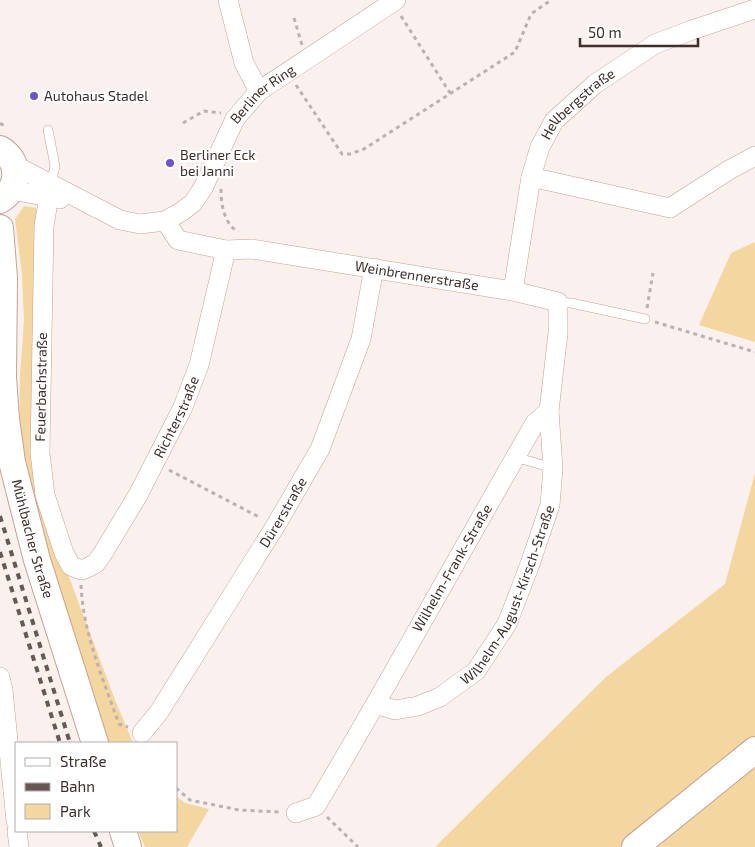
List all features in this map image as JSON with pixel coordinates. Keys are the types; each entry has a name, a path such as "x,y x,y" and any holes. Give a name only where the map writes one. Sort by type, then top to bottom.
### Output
{"street":[{"path":"228,0 244,63 259,91"},
{"name":"Berliner Ring","path":"165,221 193,203 203,188 235,118 259,91 394,1"},
{"name":"Hellbergstraße","path":"514,291 531,177 540,147 554,121 595,84 655,44 755,9"},
{"path":"531,177 670,208 729,170 755,156"},
{"path":"5,166 50,190 120,220 140,224 165,221"},
{"name":"Feuerbachstraße","path":"50,190 44,226 40,453 42,477 45,495 64,553 72,566 86,568"},
{"name":"Weinbrennerstraße","path":"165,221 178,240 226,250 251,249 374,268 514,291 558,302"},
{"name":"Mühlbacher Straße","path":"0,228 4,278 1,317 6,419 12,462 37,560 95,742"},
{"name":"Richterstraße","path":"86,568 96,563 138,495 183,407 199,365 226,250"},
{"name":"Dürerstraße","path":"142,733 159,712 276,525 320,449 361,339 374,268"},
{"path":"549,411 558,333 558,302"},
{"name":"Wilhelm-Frank-Straße","path":"316,806 535,423 549,411"},
{"name":"Wilhelm-August-Kirsch-Straße","path":"376,704 395,710 418,706 440,697 476,671 507,624 524,582 550,505 553,468 549,411"},
{"path":"0,677 4,734 15,814"},
{"path":"635,847 755,750"},
{"path":"296,813 316,806"},
{"path":"17,832 19,847"},
{"path":"123,832 128,847"}],"lane":[{"path":"48,130 55,166 50,190"},
{"name":"Weinbrennerstraße","path":"558,302 571,303 645,319"},
{"path":"515,457 553,468"}],"path":[{"path":"287,72 342,154 350,154 364,149 515,52 531,14 551,0"},
{"path":"394,1 450,92"},
{"path":"294,18 307,60"},
{"path":"183,123 204,111 222,113 235,118"},
{"path":"213,167 224,173 221,203 228,222 240,234"},
{"path":"653,273 645,319 755,352"},
{"path":"166,468 276,525"},
{"path":"86,568 83,611 99,668 119,724 142,733"},
{"path":"178,790 190,800 239,810 296,813"},
{"path":"316,806 358,847"}],"green space":[{"path":"24,206 36,208 40,493 69,577 133,742 107,742 78,663 19,452 20,374 24,321 22,275 15,219"},
{"path":"755,242 755,342 699,325 731,253"},
{"path":"755,473 755,847 435,847 606,677 725,584"},
{"path":"178,798 185,803 209,809 187,847 145,847 138,832 178,832"}],"railway":[{"path":"0,516 70,742"},
{"path":"0,552 60,742"},
{"path":"94,832 101,847"}],"place":[{"name":"Autohaus Stadel","path":"34,96"},
{"name":"Berliner Eck bei Janni","path":"170,163"}]}
